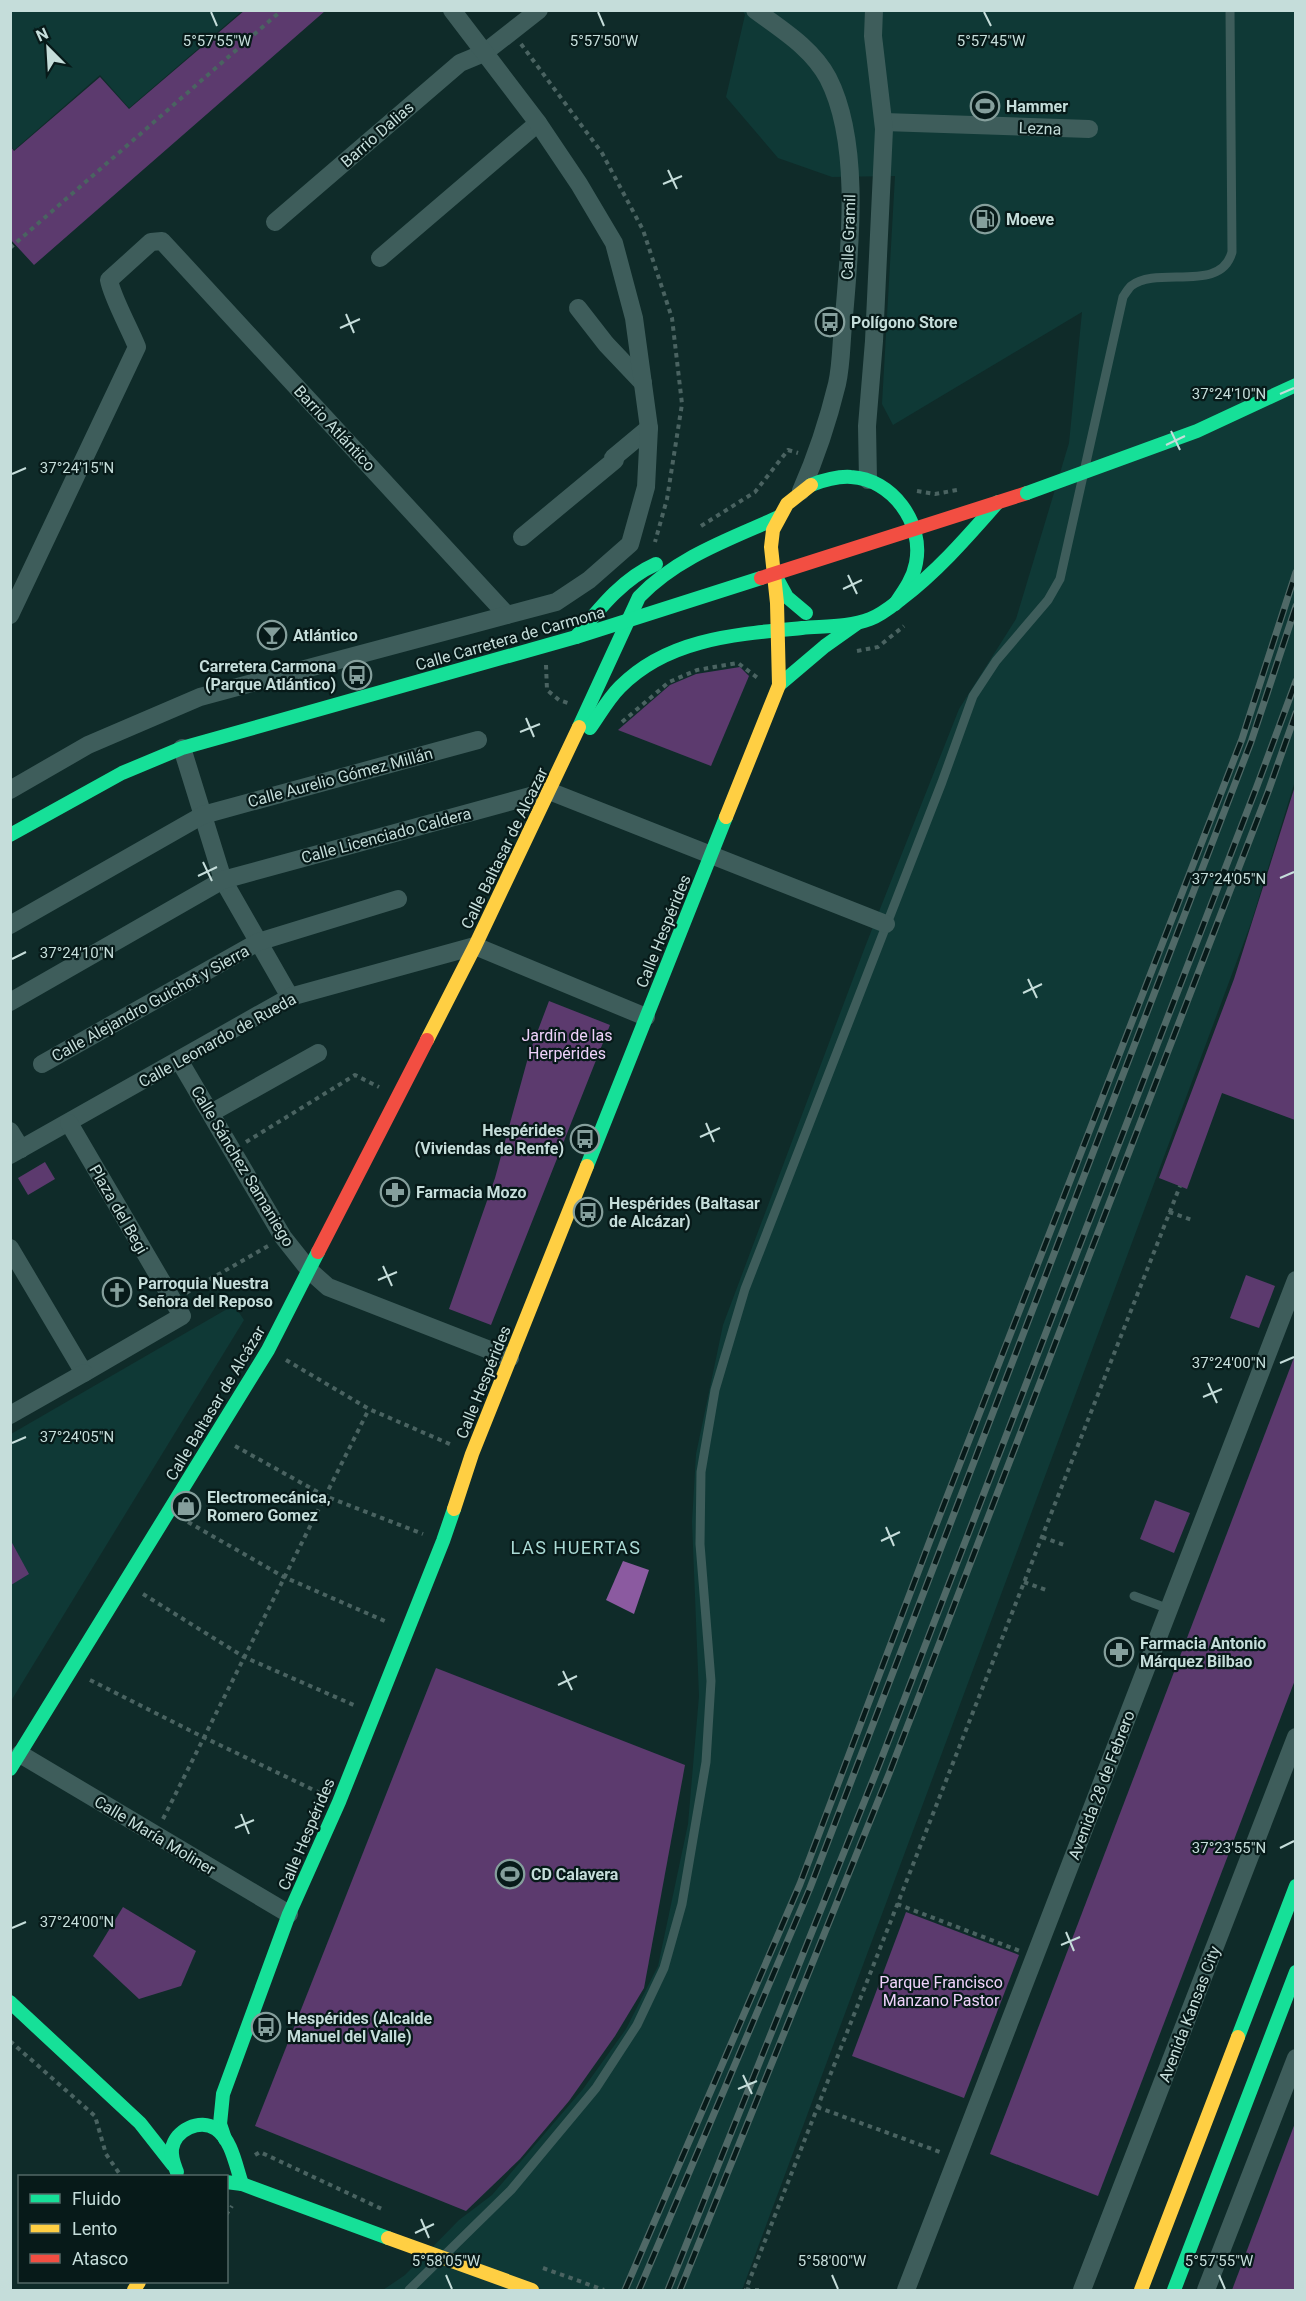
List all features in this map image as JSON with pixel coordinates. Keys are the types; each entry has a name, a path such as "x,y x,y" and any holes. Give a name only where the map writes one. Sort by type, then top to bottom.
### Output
{"main road":[{"name":"Calle Carretera de Carmona","path":"10,835 122,773 182,748 627,622 915,530 1149,452 1296,385"},
{"path":"779,685 777,631 770,604 775,575 771,546 779,517 785,507 801,492 820,482 845,477 868,480 899,501 925,508 992,504"},
{"path":"895,604 905,591 915,569 918,545 915,530 899,501"},
{"path":"562,764 620,687 650,663 691,643 730,636 858,622 881,614 914,590 967,540 992,504"},
{"path":"562,764 639,597 659,576 711,548 779,517"},
{"path":"576,637 614,594 651,566 711,548"},
{"path":"775,575 787,597 806,613"},
{"path":"723,592 744,597"},
{"path":"770,604 831,622 858,622"},
{"path":"779,685 825,646 858,622"},
{"path":"730,636 763,646 769,654 779,685"},
{"name":"Calle Hespérides","path":"242,2184 220,2124 223,2094 290,1914 339,1802 408,1630 443,1542 472,1454 779,685"},
{"name":"Calle Baltasar de Alcazar","path":"475,946 562,764"},
{"name":"Calle Baltasar de Alcázar","path":"15,1761 268,1350 475,946"},
{"path":"1141,2290 1296,1886"},
{"path":"1174,2290 1296,1972"},
{"path":"10,2002 140,2123 178,2173"},
{"name":"Calle Hespérides","path":"178,2173 172,2147 175,2138 223,2094"},
{"path":"140,2123 188,2128 201,2125 210,2127 227,2144 226,2168 219,2175"},
{"path":"228,2182 242,2184 532,2290"}],"street":[{"path":"13,782 88,745 200,697 556,602 589,580 630,544 646,487 649,428 634,318 614,243 579,184 538,123 452,10"},
{"name":"Barrio Dalias","path":"275,222 460,63 484,52 539,10"},
{"name":"Calle Gramil","path":"755,10 804,47 827,78 840,111 849,153 850,248 837,382 818,450 801,492"},
{"name":"Calle Gramil","path":"868,480 867,426 874,341 884,122 873,36 874,10"},
{"name":"Lezna","path":"884,122 1089,129"},
{"path":"380,258 538,123"},
{"name":"Barrio Atlántico","path":"10,615 138,347 111,291 109,280 152,242 162,241 507,615"},
{"path":"578,308 606,344 643,383"},
{"path":"522,537 615,460 613,458 649,428"},
{"path":"630,544 651,566"},
{"name":"Calle Aurelio Gómez Millán","path":"10,925 203,815 478,740"},
{"path":"182,748 223,880 290,997"},
{"path":"549,791 886,924"},
{"name":"Calle Licenciado Caldera","path":"10,1002 223,880 549,791"},
{"name":"Calle Alejandro Guichot y Sierra","path":"42,1064 258,942 398,899"},
{"path":"475,946 646,1017"},
{"name":"Calle Leonardo de Rueda","path":"69,1123 290,997 475,946"},
{"path":"210,1113 318,1053"},
{"name":"Calle Sánchez Samaniego","path":"179,1060 283,1237 310,1271 328,1287 510,1358"},
{"path":"10,1131 16,1152 69,1123"},
{"name":"Plaza del Begi","path":"69,1123 182,1316 84,1373"},
{"path":"10,1248 84,1373 10,1415"},
{"name":"Avenida 28 de Febrero","path":"906,2290 1296,1280"},
{"name":"Avenida Kansas City","path":"1082,2290 1296,1737"},
{"name":"Calle María Moliner","path":"15,1761 155,1836 290,1914"},
{"path":"1206,2290 1296,2058"}],"lane":[{"path":"408,2290 510,2190 596,2088 636,2025 664,1968 682,1904 706,1762 711,1681 700,1544 700,1472 715,1390 745,1289 942,782 973,696 996,661 1048,600 1060,579 1123,297 1130,287 1141,281 1151,278 1198,277 1217,271 1230,261 1232,252 1230,10"},
{"path":"1134,1596 1169,1609"}],"path":[{"path":"10,248 282,10"},
{"path":"691,531 755,492 788,450 796,452"},
{"path":"914,490 935,494 968,489"},
{"path":"616,727 669,682 697,670 738,663 754,677"},
{"path":"546,666 547,690 559,700 573,705"},
{"path":"232,1150 355,1075 398,1097"},
{"path":"750,2290 746,2289 1180,1186"},
{"path":"1169,1212 1192,1220"},
{"path":"172,1300 283,1237"},
{"path":"268,1350 369,1409 429,1435"},
{"path":"155,1836 369,1409"},
{"path":"216,1435 326,1496 443,1542"},
{"path":"168,1511 284,1576 356,1610 408,1630"},
{"path":"1042,1536 1064,1545"},
{"path":"1024,1582 1047,1590"},
{"path":"124,1583 244,1657 374,1713"},
{"path":"71,1670 339,1802"},
{"path":"897,1904 1035,1957"},
{"path":"10,2041 95,2116 106,2154 119,2175"},
{"path":"817,2107 957,2159"},
{"path":"254,2156 260,2152 386,2211"}],"shaded area":[{"path":"10,11 242,11 129,108 100,75 14,150 10,146"},
{"path":"743,11 1295,11 1295,781 1251,923 742,2290 383,2290 405,2275 459,2220 492,2195 583,2089 626,2029 658,1966 688,1824 699,1696 692,1522 696,1454 723,1325 865,947 959,709 1016,619 1069,443 1082,312 893,425 882,404 895,176 832,177 778,158 726,97 745,15"},
{"path":"234,1305 244,1320 11,1701 11,1434"},
{"path":"623,1561 649,1570 634,1614 606,1600"}],"green space":[{"path":"245,10 325,11 34,265 11,240 11,147 14,151 100,77 129,109"},
{"path":"740,667 749,676 711,766 618,730 670,685 696,674"},
{"path":"1295,786 1295,1120 1222,1093 1187,1189 1159,1178 1234,979"},
{"name":"Jardín de las Herpérides","path":"549,1001 610,1025 491,1325 449,1309 495,1178 529,1054"},
{"path":"45,1162 55,1179 28,1195 18,1178"},
{"path":"1246,1275 1275,1286 1259,1328 1230,1318"},
{"path":"1295,1355 1295,1680 1098,2196 990,2154"},
{"path":"1155,1500 1190,1513 1174,1553 1140,1539"},
{"path":"11,1541 29,1574 10,1585"},
{"name":"CD Calavera","path":"436,1668 685,1765 644,1988 615,2036 569,2101 520,2159 466,2211 255,2126"},
{"path":"123,1907 196,1951 181,1986 139,1999 93,1956"},
{"name":"Parque Francisco Manzano Pastor","path":"906,1912 1019,1955 964,2098 852,2056"},
{"path":"1295,2123 1295,2290 1232,2290"}],"railway":[{"path":"625,2290 800,1884 934,1530 1242,739 1296,572"},
{"path":"639,2290 810,1888 1251,742 1296,606"},
{"path":"668,2290 879,1765 1296,681"},
{"path":"680,2290 889,1774 1268,792 1296,713"}],"traffic: fast":[{"path":"1027,493 1197,431 1296,385"},
{"path":"811,485 841,477 866,480 880,486 902,506 915,533 916,563 908,585 895,604"},
{"path":"590,728 620,687 639,671 682,648 729,636 854,624 878,615 928,577 998,502"},
{"path":"579,727 639,597 654,583 687,560 723,541 779,517"},
{"path":"576,637 622,586 656,564"},
{"path":"775,575 787,597 806,613"},
{"path":"10,835 122,773 182,748 576,637 761,578"},
{"path":"779,685 825,646 856,624"},
{"path":"587,1166 726,817"},
{"path":"10,1769 268,1350 318,1252"},
{"path":"225,2139 220,2124 223,2094 289,1914 339,1802 454,1509"},
{"path":"1238,2037 1296,1886"},
{"path":"1174,2290 1296,1972"},
{"path":"10,2002 140,2123 173,2165"},
{"path":"177,2172 172,2149 178,2136 196,2125 210,2126 226,2140 242,2184"},
{"path":"228,2182 242,2184 388,2238"}],"traffic: slow":[{"path":"726,817 779,685 777,603 771,547 773,530 787,504 811,485"},
{"path":"427,1040 475,946 579,727"},
{"path":"454,1509 472,1454 587,1166"},
{"path":"1141,2290 1238,2037"},
{"path":"388,2238 532,2290"},
{"path":"134,2290 138,2283"}],"traffic: jam":[{"path":"761,578 1027,493"},
{"path":"318,1252 427,1040"}],"place":[{"name":"Hammer","path":"985,106"},
{"name":"Moeve","path":"985,219"},
{"name":"Polígono Store","path":"830,322"},
{"name":"Atlántico","path":"272,635"},
{"name":"Carretera Carmona (Parque Atlántico)","path":"357,675"},
{"name":"Hespérides (Viviendas de Renfe)","path":"585,1139"},
{"name":"Farmacia Mozo","path":"395,1192"},
{"name":"Hespérides (Baltasar de Alcázar)","path":"588,1212"},
{"name":"Parroquia Nuestra Señora del Reposo","path":"117,1292"},
{"name":"Electromecánica, Romero Gomez","path":"186,1506"},
{"name":"Farmacia Antonio Márquez Bilbao","path":"1119,1652"},
{"name":"CD Calavera","path":"510,1874"},
{"name":"Hespérides (Alcalde Manuel del Valle)","path":"266,2027"}],"district":[{"name":"LAS HUERTAS","path":"576,1548"}]}
